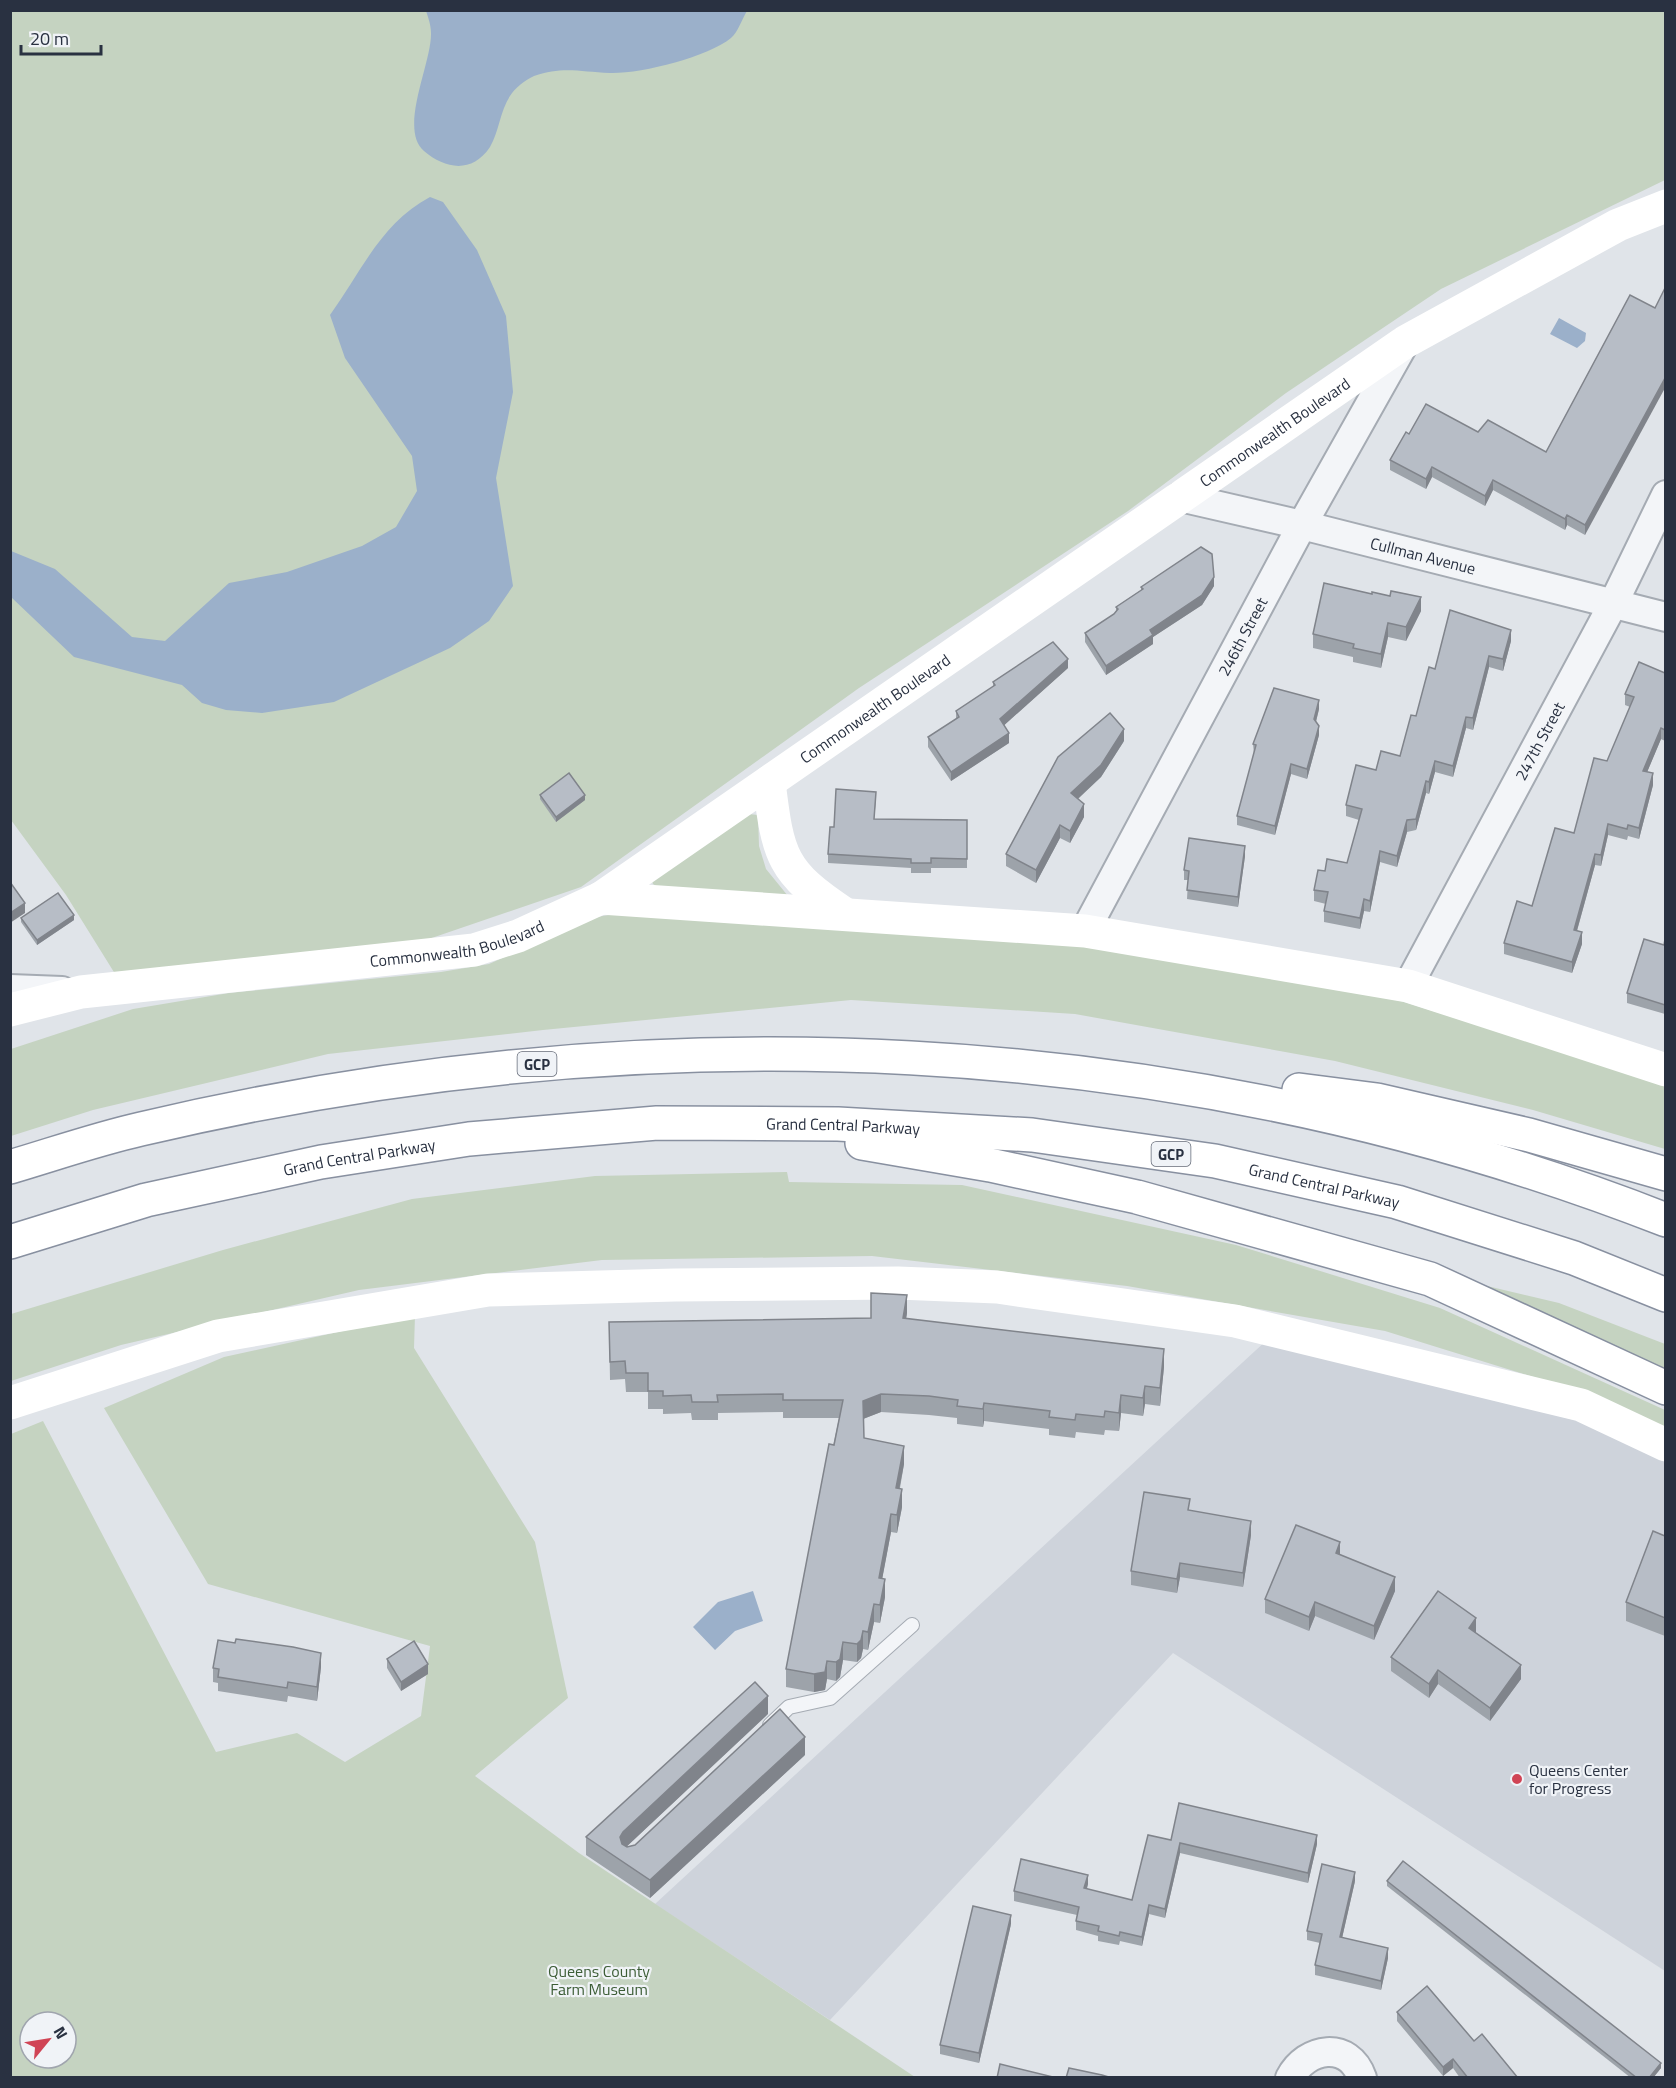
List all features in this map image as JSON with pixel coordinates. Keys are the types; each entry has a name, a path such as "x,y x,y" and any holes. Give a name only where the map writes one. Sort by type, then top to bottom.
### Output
{"main road":[{"name":"Commonwealth Boulevard","path":"10,1010 81,992 474,950 518,936 601,898 1405,342 1618,225 1665,206"},
{"path":"769,782 776,836 785,861 810,891 847,915"},
{"path":"601,898 1085,931 1408,986 1665,1070"},
{"name":"GCP","path":"10,1167 137,1129 323,1091 512,1065 710,1053 884,1055 1074,1071 1259,1100 1437,1142 1612,1199 1665,1220"},
{"path":"1074,1071 1218,1080 1377,1100 1529,1135 1665,1174"},
{"path":"657,1123 845,1140 990,1165 1137,1197 1430,1279 1665,1388"},
{"name":"Grand Central Parkway","path":"10,1242 146,1200 321,1162 469,1139 657,1123 838,1124 1032,1135 1215,1161 1396,1202 1574,1258 1665,1295"},
{"path":"10,1403 218,1336 488,1290 675,1285 898,1283 997,1287 1235,1321 1581,1405 1665,1445"}],"street":[{"name":"246th Street","path":"1085,931 1302,525 1405,342"},
{"name":"247th Street","path":"1408,986 1613,604 1665,495"},
{"name":"Cullman Avenue","path":"1180,497 1302,525 1665,617"},
{"path":"10,989 81,992"},
{"path":"1290,2078 1296,2066 1306,2057 1318,2052 1332,2052 1354,2063 1362,2078"}],"lane":[{"path":"755,1738 789,1707 830,1698 912,1625"}],"shaded area":[{"name":"Queens Center for Progress","path":"1268,1339 1608,1429 1665,1452 1665,1971 1173,1653 830,2020 655,1904"}],"green space":[{"path":"10,11 1665,11 1665,180 1441,289 1286,393 1128,511 859,688 581,887 420,942 117,977 66,895 11,820"},
{"path":"748,814 758,815 759,846 766,869 788,896 659,888 653,884 651,878"},
{"path":"628,912 1091,943 1401,1001 1666,1084 1665,1149 1533,1110 1335,1061 1075,1014 851,1000 328,1054 93,1110 11,1136 11,1049 133,1009 229,993 441,972 489,964 590,918"},
{"path":"787,1172 789,1182 962,1185 1236,1245 1440,1308 1665,1410 1666,1427 1540,1379 1385,1331 1127,1286 872,1256 602,1260 359,1290 121,1345 11,1381 11,1314 223,1250 412,1199 595,1176"},
{"path":"1445,1276 1559,1303 1665,1344 1665,1379"},
{"name":"Queens County Farm Museum","path":"415,1315 414,1348 535,1542 568,1698 475,1776 579,1853 915,2077 11,2078 11,1434 43,1421 216,1752 297,1733 345,1762 421,1716 430,1646 208,1584 104,1408 224,1357"}],"water":[{"path":"426,10 747,11 731,38 691,58 623,73 563,70 534,76 517,87 510,96 496,135 483,156 475,162 458,166 441,162 424,151 417,141 414,128 418,95 430,46 430,24"},
{"path":"430,197 443,202 477,250 506,316 513,392 496,478 513,586 489,621 450,648 334,702 262,713 226,710 202,703 182,685 74,657 11,597 11,551 55,569 132,637 165,641 229,583 287,572 362,546 396,527 417,491 412,456 345,358 330,315 385,234 398,220"},
{"path":"1559,318 1586,333 1585,341 1577,348 1550,334"},
{"path":"753,1591 763,1621 735,1631 715,1650 693,1627 718,1602"}],"building":[{"path":"1665,288 1665,378 1585,525 1567,515 1565,519 1493,480 1485,496 1432,467 1426,479 1390,460 1406,432 1409,434 1426,404 1478,432 1488,420 1546,452 1630,295 1655,308"},
{"path":"1201,547 1212,554 1214,577 1202,595 1150,630 1153,635 1106,666 1085,633 1114,614 1118,609 1116,607 1143,589 1141,587"},
{"path":"1324,583 1372,594 1372,592 1390,596 1391,591 1421,597 1406,627 1388,623 1381,654 1353,648 1354,644 1313,634"},
{"path":"1450,610 1511,630 1503,659 1489,656 1473,718 1466,717 1453,766 1435,761 1429,782 1426,781 1416,819 1407,820 1397,856 1380,851 1370,901 1364,899 1360,918 1324,911 1328,892 1314,890 1318,870 1325,871 1327,859 1347,863 1362,809 1346,805 1356,765 1376,770 1381,751 1400,756 1411,715 1416,716 1429,667 1435,669"},
{"path":"1053,642 1068,659 1000,719 1009,733 951,772 928,737 959,717 956,711 995,685 993,682"},
{"path":"1639,662 1665,673 1665,730 1661,728 1643,771 1653,773 1639,828 1628,825 1627,829 1608,824 1601,855 1595,854 1574,930 1582,932 1572,962 1504,943 1517,901 1532,906 1555,828 1574,833 1594,758 1607,761 1634,697 1625,694"},
{"path":"1274,688 1319,700 1314,719 1319,726 1307,769 1291,764 1275,826 1237,816 1256,745 1253,744"},
{"path":"1110,713 1124,729 1101,765 1071,793 1084,804 1070,831 1060,825 1036,870 1006,854 1058,757"},
{"path":"569,773 585,795 556,817 540,795"},
{"path":"836,789 876,792 874,819 967,820 967,859 931,858 931,863 911,863 911,859 828,854 830,827 834,827"},
{"path":"1189,838 1245,846 1238,897 1187,890 1189,871 1184,870"},
{"path":"10,882 25,903 10,913"},
{"path":"58,893 74,915 37,940 21,918"},
{"path":"1644,939 1664,945 1665,939 1665,1005 1627,993"},
{"path":"871,1293 907,1295 903,1318 1164,1349 1160,1388 1145,1386 1143,1398 1121,1395 1119,1413 1105,1411 1104,1417 1076,1414 1075,1420 1049,1417 1050,1411 984,1403 983,1409 957,1406 958,1400 929,1396 881,1394 863,1401 864,1438 904,1446 896,1488 902,1489 897,1515 891,1514 879,1578 885,1579 880,1605 874,1604 868,1632 863,1631 861,1640 857,1644 843,1642 840,1659 836,1662 827,1661 825,1672 814,1674 786,1669 829,1444 834,1445 843,1400 783,1400 783,1394 717,1395 718,1402 692,1402 691,1395 663,1396 663,1391 648,1391 648,1373 626,1373 625,1361 610,1362 609,1322 871,1318"},
{"path":"1144,1492 1190,1499 1188,1510 1251,1521 1243,1573 1180,1563 1177,1579 1131,1571"},
{"path":"1296,1525 1340,1542 1336,1553 1395,1577 1374,1626 1315,1602 1309,1617 1265,1599"},
{"path":"1653,1531 1665,1536 1665,1618 1626,1602"},
{"path":"1438,1591 1476,1618 1469,1628 1521,1665 1490,1708 1438,1670 1429,1684 1391,1657"},
{"path":"236,1639 321,1653 317,1687 288,1682 287,1688 218,1677 219,1669 213,1668 218,1640 235,1643"},
{"path":"414,1641 428,1664 401,1682 387,1659"},
{"path":"755,1682 768,1696 623,1832 620,1837 622,1844 627,1847 635,1845 780,1709 805,1737 650,1880 586,1837"},
{"path":"1179,1803 1317,1835 1308,1873 1180,1843 1165,1909 1149,1905 1142,1937 1120,1932 1119,1936 1098,1931 1099,1926 1076,1921 1079,1907 1014,1891 1021,1859 1088,1875 1084,1888 1132,1900 1148,1835 1171,1840"},
{"path":"1403,1861 1661,2063 1649,2078 1637,2078 1387,1881"},
{"path":"1322,1864 1355,1872 1340,1937 1388,1948 1381,1981 1315,1965 1322,1934 1307,1931"},
{"path":"973,1906 1011,1915 979,2053 940,2045"},
{"path":"1427,1986 1474,2041 1482,2034 1518,2078 1468,2078 1453,2059 1443,2067 1397,2012"},
{"path":"1000,2064 1057,2078 997,2078"},
{"path":"1069,2068 1102,2075 1112,2078 1066,2078"}],"place":[{"name":"Queens Center for Progress","path":"1517,1779"}]}
